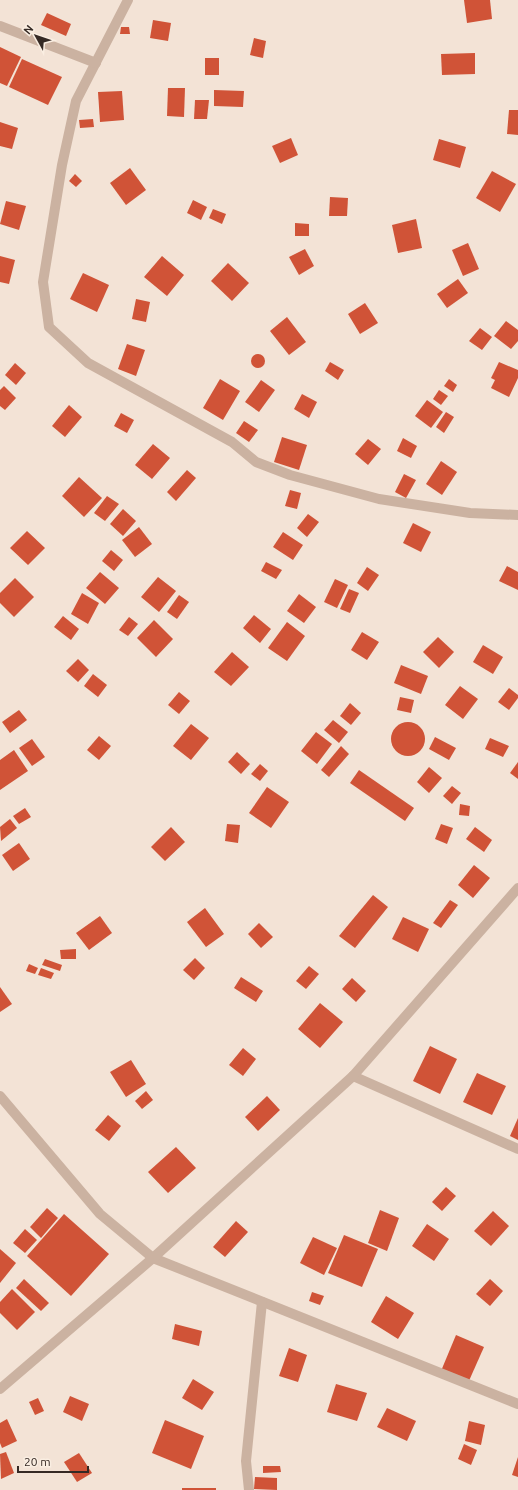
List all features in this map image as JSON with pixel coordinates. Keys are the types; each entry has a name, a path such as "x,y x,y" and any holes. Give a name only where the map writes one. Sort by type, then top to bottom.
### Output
{"street":[{"path":"128,0 76,101 62,165 44,282 49,327 88,363 232,442 256,462 290,475 379,499 470,514 518,515"},
{"path":"0,26 96,63"},
{"path":"0,1389 153,1258 353,1076 518,888"},
{"path":"353,1076 518,1149"},
{"path":"0,1096 100,1214 153,1258 518,1404"},
{"path":"248,1490 246,1461 262,1302"}],"building":[{"path":"464,0 490,0 492,19 467,23"},
{"path":"47,13 71,24 66,36 41,25"},
{"path":"153,20 171,23 168,41 150,38"},
{"path":"121,27 129,27 130,34 120,34"},
{"path":"254,38 266,41 263,58 250,55"},
{"path":"0,47 21,57 7,86 0,83"},
{"path":"475,53 475,74 442,75 441,54"},
{"path":"205,58 219,58 219,75 205,75"},
{"path":"22,59 62,77 48,105 9,87"},
{"path":"168,88 185,88 184,117 167,116"},
{"path":"214,90 244,91 243,107 214,106"},
{"path":"122,91 124,120 100,122 98,92"},
{"path":"195,100 209,100 207,119 194,119"},
{"path":"509,110 518,110 518,135 507,134"},
{"path":"93,119 94,127 80,128 79,120"},
{"path":"0,122 18,128 12,149 0,146"},
{"path":"291,138 298,155 280,163 272,146"},
{"path":"439,139 466,147 460,168 433,160"},
{"path":"130,168 146,190 126,205 110,183"},
{"path":"492,171 516,184 500,212 476,198"},
{"path":"75,174 82,181 76,187 69,181"},
{"path":"330,197 348,198 347,216 329,216"},
{"path":"193,200 207,207 201,220 187,213"},
{"path":"6,201 26,206 19,230 0,224"},
{"path":"213,209 226,214 222,224 209,218"},
{"path":"416,219 422,248 398,253 392,225"},
{"path":"295,223 309,224 309,236 295,236"},
{"path":"468,243 479,269 463,276 452,250"},
{"path":"305,249 314,266 299,275 289,257"},
{"path":"0,256 15,260 9,284 0,282"},
{"path":"162,256 184,275 167,296 144,277"},
{"path":"228,263 249,283 232,301 211,281"},
{"path":"83,273 109,285 97,312 70,299"},
{"path":"458,279 468,293 447,308 437,294"},
{"path":"136,299 150,302 146,322 132,319"},
{"path":"365,303 378,323 360,334 348,314"},
{"path":"287,317 306,342 289,355 270,331"},
{"path":"506,321 518,330 518,341 511,349 494,336"},
{"path":"480,328 492,337 482,350 469,341"},
{"path":"127,344 145,350 136,376 118,369"},
{"path":"255,354 261,354 265,358 265,364 261,368 255,368 251,364 251,358"},
{"path":"330,362 344,370 338,380 325,371"},
{"path":"499,362 518,370 518,378 509,397 491,388 495,380 491,378"},
{"path":"15,363 26,373 16,385 5,375"},
{"path":"220,379 240,391 223,420 203,408"},
{"path":"449,379 457,385 453,392 444,386"},
{"path":"261,380 275,390 259,412 245,402"},
{"path":"4,386 16,398 5,410 0,406 0,390"},
{"path":"439,390 448,396 441,405 433,399"},
{"path":"302,394 317,402 309,418 294,409"},
{"path":"427,400 443,412 431,428 415,416"},
{"path":"69,405 82,417 65,437 52,426"},
{"path":"446,412 454,417 444,433 436,427"},
{"path":"121,413 134,420 127,433 114,426"},
{"path":"244,421 258,430 249,442 236,433"},
{"path":"282,437 307,445 299,470 274,462"},
{"path":"403,438 417,446 411,458 397,451"},
{"path":"368,439 381,449 368,465 355,454"},
{"path":"153,444 170,458 152,479 135,465"},
{"path":"441,461 457,472 442,495 426,484"},
{"path":"187,470 196,478 176,501 167,492"},
{"path":"404,474 416,480 406,498 395,492"},
{"path":"79,477 102,498 84,517 62,496"},
{"path":"290,490 301,493 297,509 285,506"},
{"path":"107,496 119,504 105,521 94,513"},
{"path":"123,509 136,521 123,536 110,524"},
{"path":"308,514 319,522 307,537 297,528"},
{"path":"413,523 431,532 421,552 403,543"},
{"path":"139,527 152,544 135,557 122,540"},
{"path":"27,531 45,548 28,565 10,548"},
{"path":"283,532 303,545 293,560 273,547"},
{"path":"111,550 123,560 114,571 102,561"},
{"path":"266,562 282,570 276,579 261,571"},
{"path":"507,566 518,572 518,590 499,581"},
{"path":"367,567 379,575 368,591 357,583"},
{"path":"100,572 119,588 105,604 86,588"},
{"path":"158,577 176,591 159,612 141,597"},
{"path":"15,578 34,597 14,617 0,603 0,593"},
{"path":"335,579 348,585 337,608 324,602"},
{"path":"349,589 359,593 350,613 340,609"},
{"path":"82,593 99,603 88,624 71,614"},
{"path":"299,594 316,607 304,623 287,611"},
{"path":"179,595 189,602 177,619 167,612"},
{"path":"254,615 271,629 260,643 243,628"},
{"path":"63,616 79,629 71,640 54,627"},
{"path":"129,617 138,624 128,636 119,630"},
{"path":"154,620 173,639 156,657 137,638"},
{"path":"287,622 305,636 287,661 268,648"},
{"path":"362,632 379,642 367,660 351,650"},
{"path":"438,637 454,652 439,668 423,652"},
{"path":"483,645 503,657 493,674 473,662"},
{"path":"232,652 249,667 231,686 214,672"},
{"path":"78,659 89,670 78,682 66,671"},
{"path":"401,665 428,676 421,694 394,683"},
{"path":"93,674 107,685 98,697 84,686"},
{"path":"460,686 478,699 463,719 445,705"},
{"path":"509,688 518,695 518,698 509,710 498,702"},
{"path":"179,692 190,701 179,714 168,705"},
{"path":"400,697 414,700 411,713 397,710"},
{"path":"350,703 361,713 351,725 340,716"},
{"path":"19,710 27,720 10,733 2,722"},
{"path":"333,720 348,732 339,743 324,730"},
{"path":"408,722 420,727 425,739 420,751 408,756 396,751 391,739 396,727"},
{"path":"191,724 209,738 191,760 173,746"},
{"path":"316,732 332,744 317,764 301,751"},
{"path":"99,736 111,746 99,760 87,750"},
{"path":"435,737 456,748 449,760 429,749"},
{"path":"490,738 509,746 503,757 485,749"},
{"path":"32,739 45,757 32,766 19,748"},
{"path":"341,746 349,754 329,777 321,770"},
{"path":"14,750 28,771 0,790 0,760"},
{"path":"237,752 250,764 241,774 228,762"},
{"path":"518,762 518,779 510,773"},
{"path":"260,764 268,771 260,781 251,774"},
{"path":"429,767 442,778 429,793 417,782"},
{"path":"359,770 414,808 405,821 350,783"},
{"path":"452,786 461,793 452,804 443,796"},
{"path":"267,787 289,802 271,828 249,813"},
{"path":"460,804 470,806 469,816 459,815"},
{"path":"25,808 31,817 19,824 13,816"},
{"path":"10,819 17,828 1,841 0,827"},
{"path":"227,824 240,825 238,843 225,841"},
{"path":"441,824 453,828 447,844 435,839"},
{"path":"171,827 185,842 165,861 151,847"},
{"path":"475,827 492,840 484,852 466,839"},
{"path":"19,843 30,859 13,871 2,855"},
{"path":"474,865 490,878 473,898 458,885"},
{"path":"373,895 388,907 355,948 339,936"},
{"path":"450,900 458,905 441,928 433,923"},
{"path":"205,908 224,934 206,947 187,922"},
{"path":"100,916 112,933 89,950 76,933"},
{"path":"403,917 429,929 418,952 392,939"},
{"path":"259,923 273,937 261,948 248,934"},
{"path":"76,949 76,959 61,959 60,950"},
{"path":"195,958 205,968 194,980 183,970"},
{"path":"45,959 62,965 60,971 42,965"},
{"path":"29,964 38,968 35,974 26,971"},
{"path":"309,966 319,974 306,989 296,981"},
{"path":"41,968 54,973 51,979 38,975"},
{"path":"241,977 263,991 256,1002 234,988"},
{"path":"352,978 366,991 356,1002 342,989"},
{"path":"0,987 12,1004 0,1012"},
{"path":"320,1003 343,1022 320,1048 298,1029"},
{"path":"430,1046 457,1059 440,1094 413,1081"},
{"path":"243,1048 256,1059 243,1076 229,1065"},
{"path":"131,1060 146,1084 126,1097 110,1072"},
{"path":"477,1073 506,1086 492,1115 463,1102"},
{"path":"146,1091 153,1100 142,1109 135,1101"},
{"path":"267,1096 280,1110 258,1131 245,1117"},
{"path":"108,1115 121,1126 109,1141 95,1130"},
{"path":"518,1118 518,1140 510,1136"},
{"path":"176,1147 196,1168 168,1193 148,1172"},
{"path":"446,1187 456,1196 442,1211 432,1202"},
{"path":"47,1208 58,1218 41,1238 30,1227"},
{"path":"380,1210 399,1218 387,1251 368,1243"},
{"path":"493,1211 509,1226 491,1246 474,1231"},
{"path":"64,1214 109,1254 71,1296 27,1256"},
{"path":"236,1221 248,1232 225,1257 213,1247"},
{"path":"427,1224 449,1239 434,1261 412,1246"},
{"path":"25,1229 37,1240 25,1253 13,1243"},
{"path":"344,1235 378,1249 362,1287 328,1273"},
{"path":"313,1237 337,1248 324,1275 300,1263"},
{"path":"0,1249 16,1263 0,1283"},
{"path":"24,1279 49,1303 41,1311 16,1288"},
{"path":"490,1279 503,1291 490,1306 476,1294"},
{"path":"12,1289 35,1312 17,1330 0,1313 0,1302"},
{"path":"312,1292 324,1296 320,1305 309,1301"},
{"path":"386,1296 414,1313 398,1339 371,1322"},
{"path":"175,1324 202,1331 199,1346 172,1339"},
{"path":"456,1335 484,1347 468,1383 441,1371"},
{"path":"289,1348 307,1355 298,1382 279,1376"},
{"path":"193,1379 214,1392 202,1410 182,1398"},
{"path":"336,1384 367,1393 357,1421 327,1412"},
{"path":"70,1396 89,1404 82,1421 63,1412"},
{"path":"38,1398 44,1411 35,1415 29,1402"},
{"path":"387,1408 416,1421 407,1441 377,1427"},
{"path":"7,1419 17,1441 2,1448 0,1443 0,1423"},
{"path":"165,1420 204,1436 191,1469 152,1453"},
{"path":"469,1421 485,1425 481,1445 465,1441"},
{"path":"464,1444 477,1450 471,1465 458,1459"},
{"path":"6,1452 14,1473 1,1479 0,1454"},
{"path":"79,1453 92,1473 77,1482 64,1462"},
{"path":"518,1457 518,1477 512,1475"},
{"path":"263,1466 280,1466 281,1472 263,1473"},
{"path":"255,1477 277,1478 277,1490 254,1489"},
{"path":"182,1488 216,1488 216,1490 182,1490"}]}
